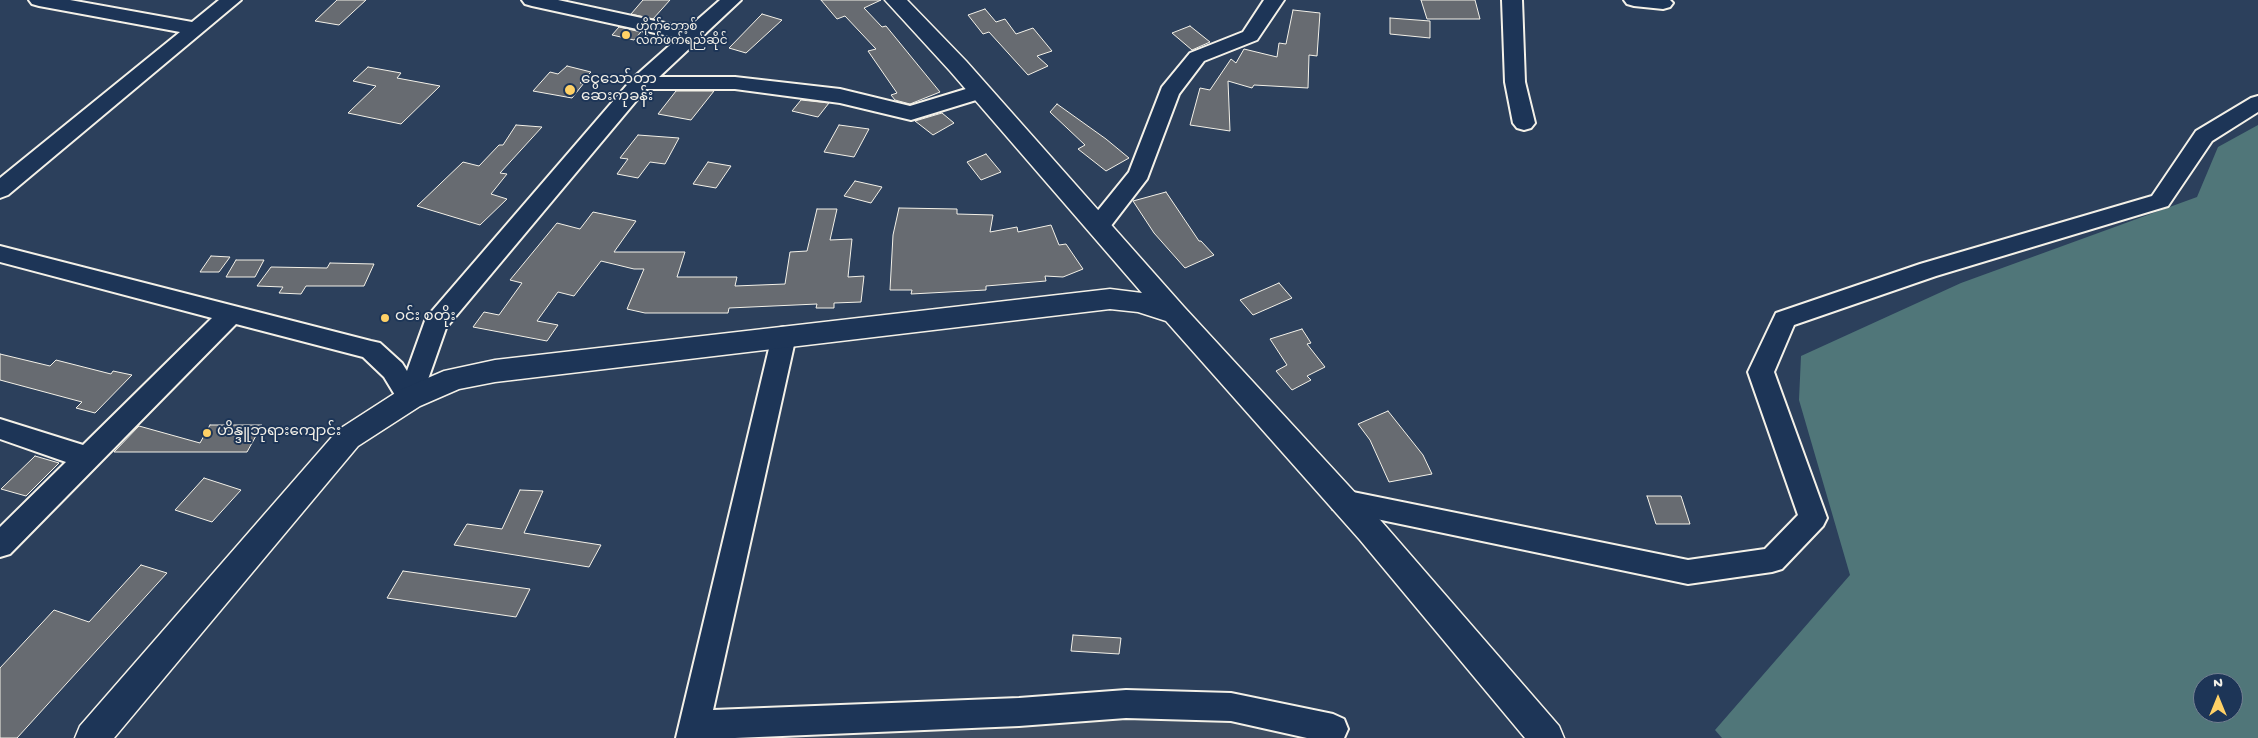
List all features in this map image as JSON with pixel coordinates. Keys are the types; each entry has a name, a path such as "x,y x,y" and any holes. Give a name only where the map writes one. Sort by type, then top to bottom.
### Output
{"main road":[{"path":"895,0 1099,225 1175,314 1343,501 1547,738"},
{"path":"92,738 348,438 410,398 454,380 495,371 1110,299 1138,302 1175,314"}],"street":[{"path":"39,0 195,29"},
{"path":"0,190 230,0"},
{"path":"532,0 691,35"},
{"path":"410,398 435,324 640,83 731,0"},
{"path":"1099,225 1139,174 1169,92 1197,57 1250,36 1274,0"},
{"path":"1512,0 1514,82 1524,124"},
{"path":"1634,0 1663,3"},
{"path":"640,83 735,84 840,96 911,113 979,92"},
{"path":"1343,501 1688,572 1772,560 1814,518 1762,372 1785,319 1928,270 2160,201 2204,136 2258,103"},
{"path":"0,254 371,350 393,370 410,398"},
{"path":"0,545 232,313"},
{"path":"784,336 692,732 1126,704 1231,707 1333,729"},
{"path":"0,429 88,458"}],"shaded area":[{"path":"1307,714 1318,738 704,738 705,732"}],"green space":[{"path":"2258,125 2258,738 1722,738 1715,730 1850,575 1799,400 1801,356 1961,283 2197,197 2218,147"}],"building":[{"path":"337,0 366,0 339,25 315,21"},
{"path":"643,0 670,0 653,19 631,14"},
{"path":"821,0 881,0 864,8 882,27 886,26 940,92 910,104 895,100 891,95 897,93 868,51 876,49 845,16 837,19"},
{"path":"1421,0 1475,0 1480,19 1427,19"},
{"path":"985,9 996,22 1005,19 1016,34 1033,28 1052,51 1037,56 1048,66 1028,75 989,32 983,34 968,15"},
{"path":"1293,10 1320,13 1317,56 1309,55 1308,88 1254,85 1252,88 1228,81 1230,131 1190,125 1200,88 1210,90 1231,59 1236,63 1244,49 1277,57 1279,43 1286,44"},
{"path":"762,14 782,20 746,53 729,48"},
{"path":"1390,18 1430,21 1430,38 1390,34"},
{"path":"1190,26 1210,42 1192,50 1172,33"},
{"path":"619,27 641,32 634,40 612,35"},
{"path":"567,66 591,72 580,83 584,83 572,98 533,91 550,72 558,74"},
{"path":"368,67 401,73 397,78 440,86 401,124 348,113 376,86 353,81"},
{"path":"676,91 714,91 691,120 658,114"},
{"path":"801,100 829,103 818,117 792,111"},
{"path":"1057,104 1129,158 1106,171 1078,149 1085,145 1050,112"},
{"path":"942,113 954,123 933,135 915,121"},
{"path":"516,125 542,127 500,173 507,174 491,194 507,199 480,225 417,206 463,162 479,166 499,145 503,145"},
{"path":"839,125 869,129 854,157 824,152"},
{"path":"638,135 679,138 665,164 650,162 638,178 617,174 628,159 620,158"},
{"path":"986,154 1001,172 981,180 967,162"},
{"path":"708,162 731,166 716,188 693,184"},
{"path":"855,181 882,187 871,203 844,196"},
{"path":"1166,192 1199,241 1214,255 1185,268 1154,233 1133,201"},
{"path":"899,208 957,209 957,214 993,215 990,232 1017,227 1018,232 1051,225 1059,245 1066,244 1083,269 1063,277 1045,276 1046,281 986,286 986,290 911,294 912,290 890,290 893,235"},
{"path":"817,209 837,209 830,240 852,239 848,277 864,276 861,302 834,303 834,308 816,308 817,304 729,308 728,313 645,313 627,309 644,269 634,269 601,261 574,296 558,292 537,321 558,325 547,341 473,327 484,312 499,315 522,283 510,280 557,223 580,229 593,212 636,221 614,252 685,252 677,277 737,277 735,286 785,284 790,252 807,251"},
{"path":"211,256 230,257 219,272 200,272"},
{"path":"236,260 264,260 255,277 226,277"},
{"path":"330,263 374,264 364,286 306,286 301,294 279,293 283,287 257,286 271,267 327,268"},
{"path":"1279,283 1292,298 1253,315 1240,300"},
{"path":"1302,329 1311,343 1307,344 1325,367 1307,376 1311,380 1292,390 1276,371 1287,365 1270,339"},
{"path":"0,354 50,366 56,360 111,374 113,371 132,375 95,413 76,408 82,402 0,380"},
{"path":"1388,411 1423,455 1432,474 1389,482 1370,440 1358,424"},
{"path":"210,425 262,425 247,452 114,452 139,426 200,443"},
{"path":"35,456 59,463 26,496 1,489"},
{"path":"204,478 241,490 212,522 175,510"},
{"path":"520,490 543,491 524,533 601,545 589,567 454,545 467,524 502,529"},
{"path":"1647,496 1681,496 1690,524 1656,524"},
{"path":"141,565 167,573 17,738 0,738 0,668 54,610 89,622"},
{"path":"403,571 530,589 516,617 387,598"},
{"path":"1073,635 1121,638 1119,654 1071,651"}],"place":[{"name":"ဟိုက်ဘော့စ် လက်ဖက်ရည်ဆိုင်","path":"626,35"},
{"name":"ငွေသော်တာ ဆေးကုခန်း","path":"570,90"},
{"name":"ဝင်း စတိုး","path":"385,318"},
{"name":"ဟိန္ဒူဘုရားကျောင်း","path":"207,433"}]}
